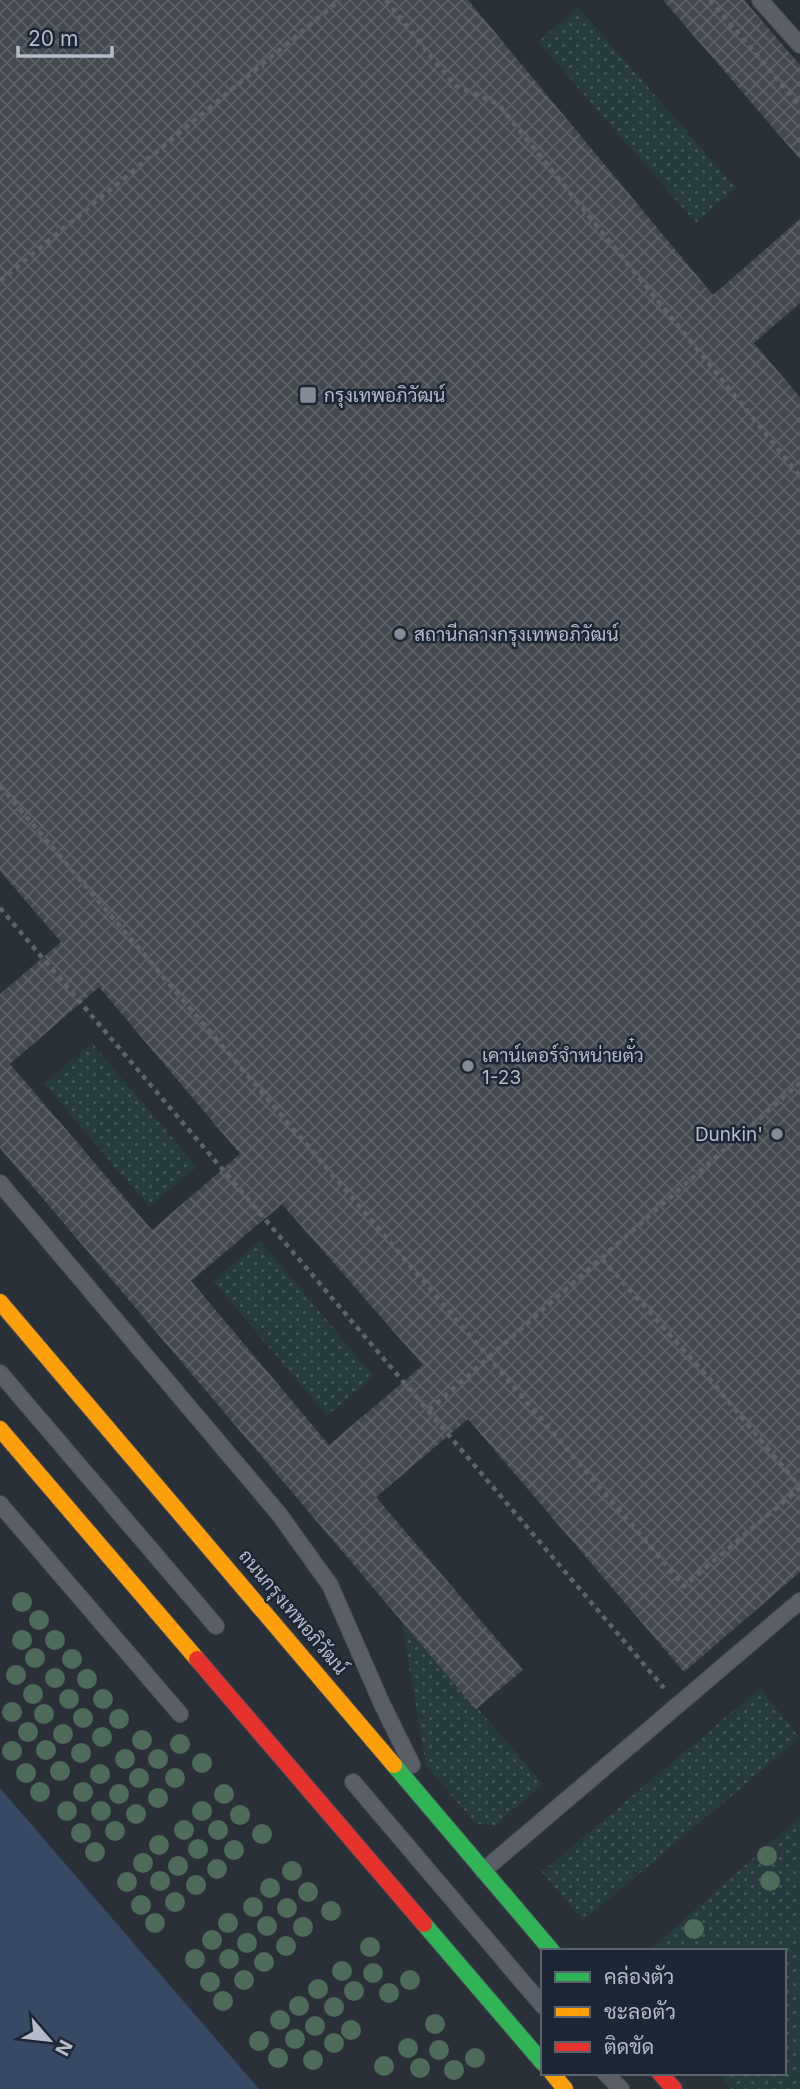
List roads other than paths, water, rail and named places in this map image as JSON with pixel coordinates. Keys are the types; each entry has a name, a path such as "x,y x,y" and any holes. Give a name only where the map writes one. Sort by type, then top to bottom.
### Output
{"street":[{"name":"ถนนกรุงเทพอภิวัฒน์","path":"0,1302 550,1949"},
{"path":"0,1429 541,2061"},
{"path":"554,2075 565,2089"},
{"path":"662,2075 674,2089"}],"lane":[{"path":"760,0 800,45"},
{"path":"0,1183 279,1514 330,1585 382,1704 435,1812"},
{"path":"0,1373 216,1626"},
{"path":"0,1504 180,1714"},
{"path":"483,1871 800,1601"},
{"path":"353,1782 541,2004"},
{"path":"607,2075 621,2089"}],"water":[{"path":"0,1788 259,2089 0,2089"}],"place":[{"name":"กรุงเทพอภิวัฒน์","path":"308,395"},
{"name":"สถานีกลางกรุงเทพอภิวัฒน์","path":"400,634"},
{"name":"เคาน์เตอร์จำหน่ายตั๋ว 1-23","path":"468,1066"},
{"name":"Dunkin'","path":"777,1134"}]}
